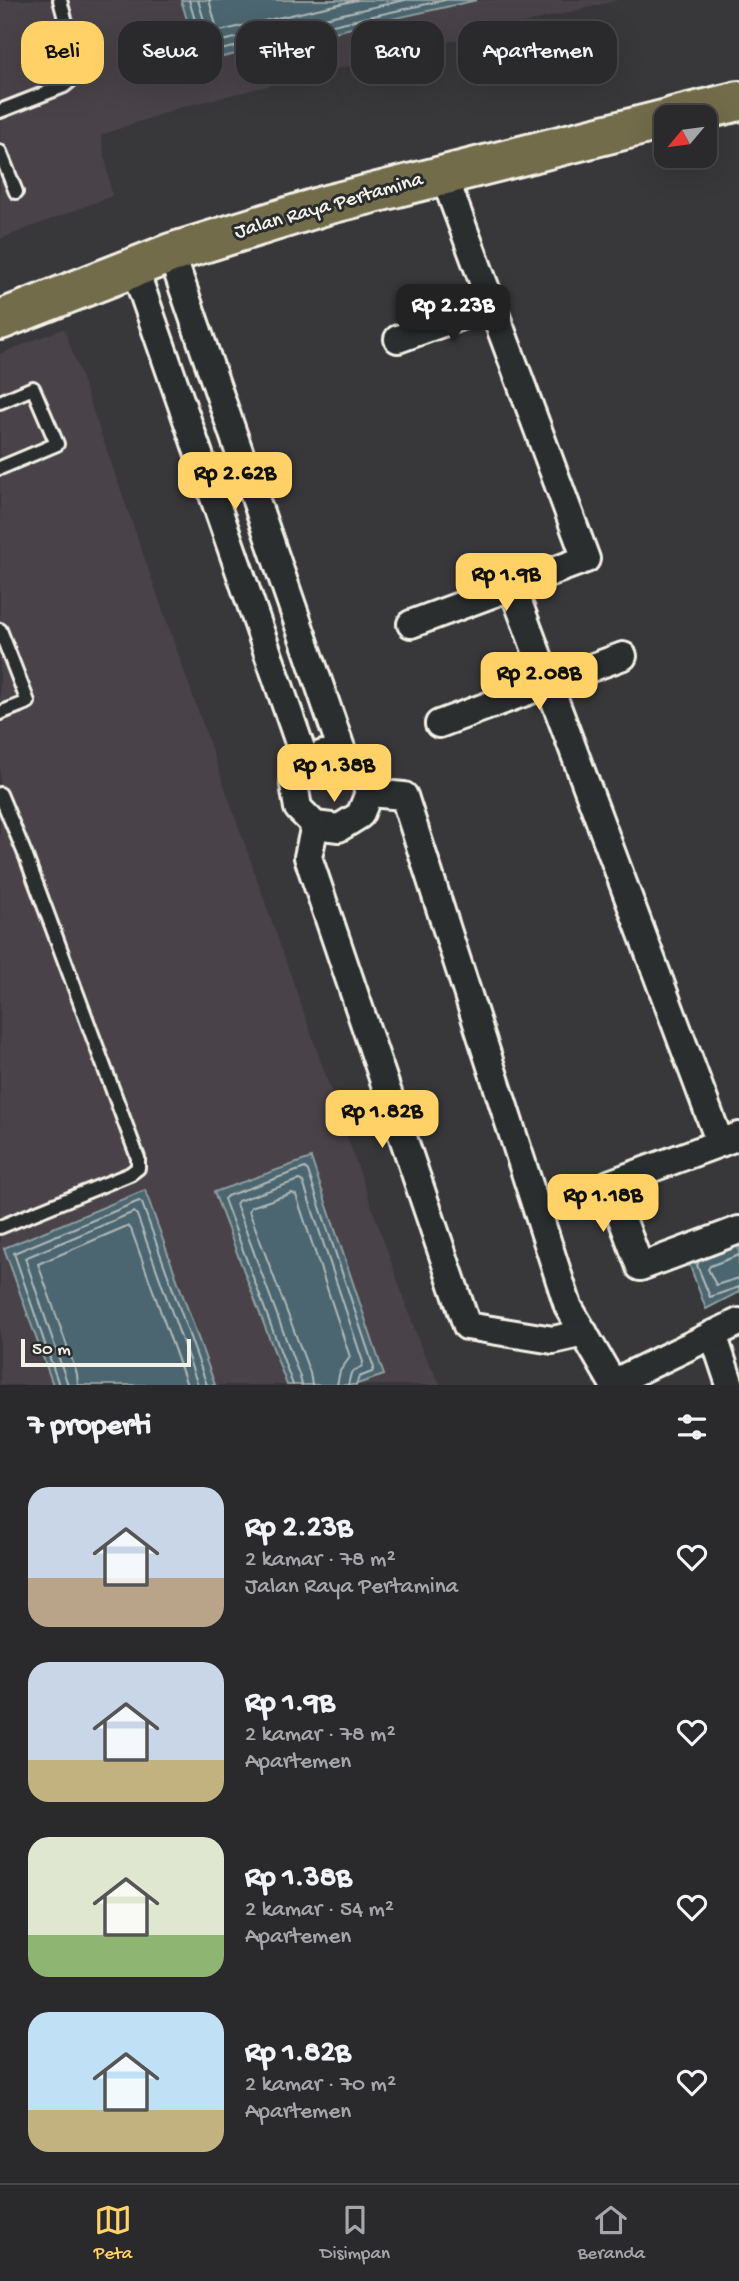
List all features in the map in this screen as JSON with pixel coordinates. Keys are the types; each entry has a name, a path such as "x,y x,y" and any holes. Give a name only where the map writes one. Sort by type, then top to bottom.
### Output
{"main road":[{"path":"718,106 739,101"},
{"name":"Jalan Raya Pertamina","path":"0,320 171,253 326,205 654,122"}],"street":[{"path":"411,624 586,559 444,176"},
{"path":"171,253 343,754 362,769 369,793 360,815 350,822 339,828 315,825 298,808 294,784 306,762 323,754 343,754"},
{"path":"134,267 306,762"},
{"path":"398,340 492,305"},
{"path":"512,586 548,684 729,1140 609,1184 640,1266 739,1230"},
{"path":"439,724 623,656"},
{"path":"369,793 404,796 568,1306 613,1384 739,1322"},
{"path":"315,825 308,857 467,1326 553,1340 584,1333"},
{"path":"713,1334 730,1385"}],"lane":[{"path":"0,111 64,86 76,76 76,64 60,0"},
{"path":"0,152 16,192"},
{"path":"0,402 33,388 57,444 0,468"},
{"path":"0,630 28,702 0,713"},
{"path":"0,794 25,853 138,1158 138,1168 130,1174 0,1227"}],"shaded area":[{"path":"0,0 619,0 533,21 458,21 458,39 444,43 444,21 351,21 351,66 337,69 337,21 236,21 236,84 276,84 182,107 101,135 112,196 0,239"},
{"path":"64,328 422,1350 441,1385 0,1385 0,354"}],"water":[{"path":"181,0 477,0 383,21 351,21 351,28 337,31 337,21 236,21 236,54 222,57 222,21 187,21"},
{"path":"311,1158 384,1375 354,1385 287,1385 214,1192"},
{"path":"145,1190 215,1385 53,1385 4,1248"},
{"path":"739,1238 739,1292 706,1309 687,1258"}]}
